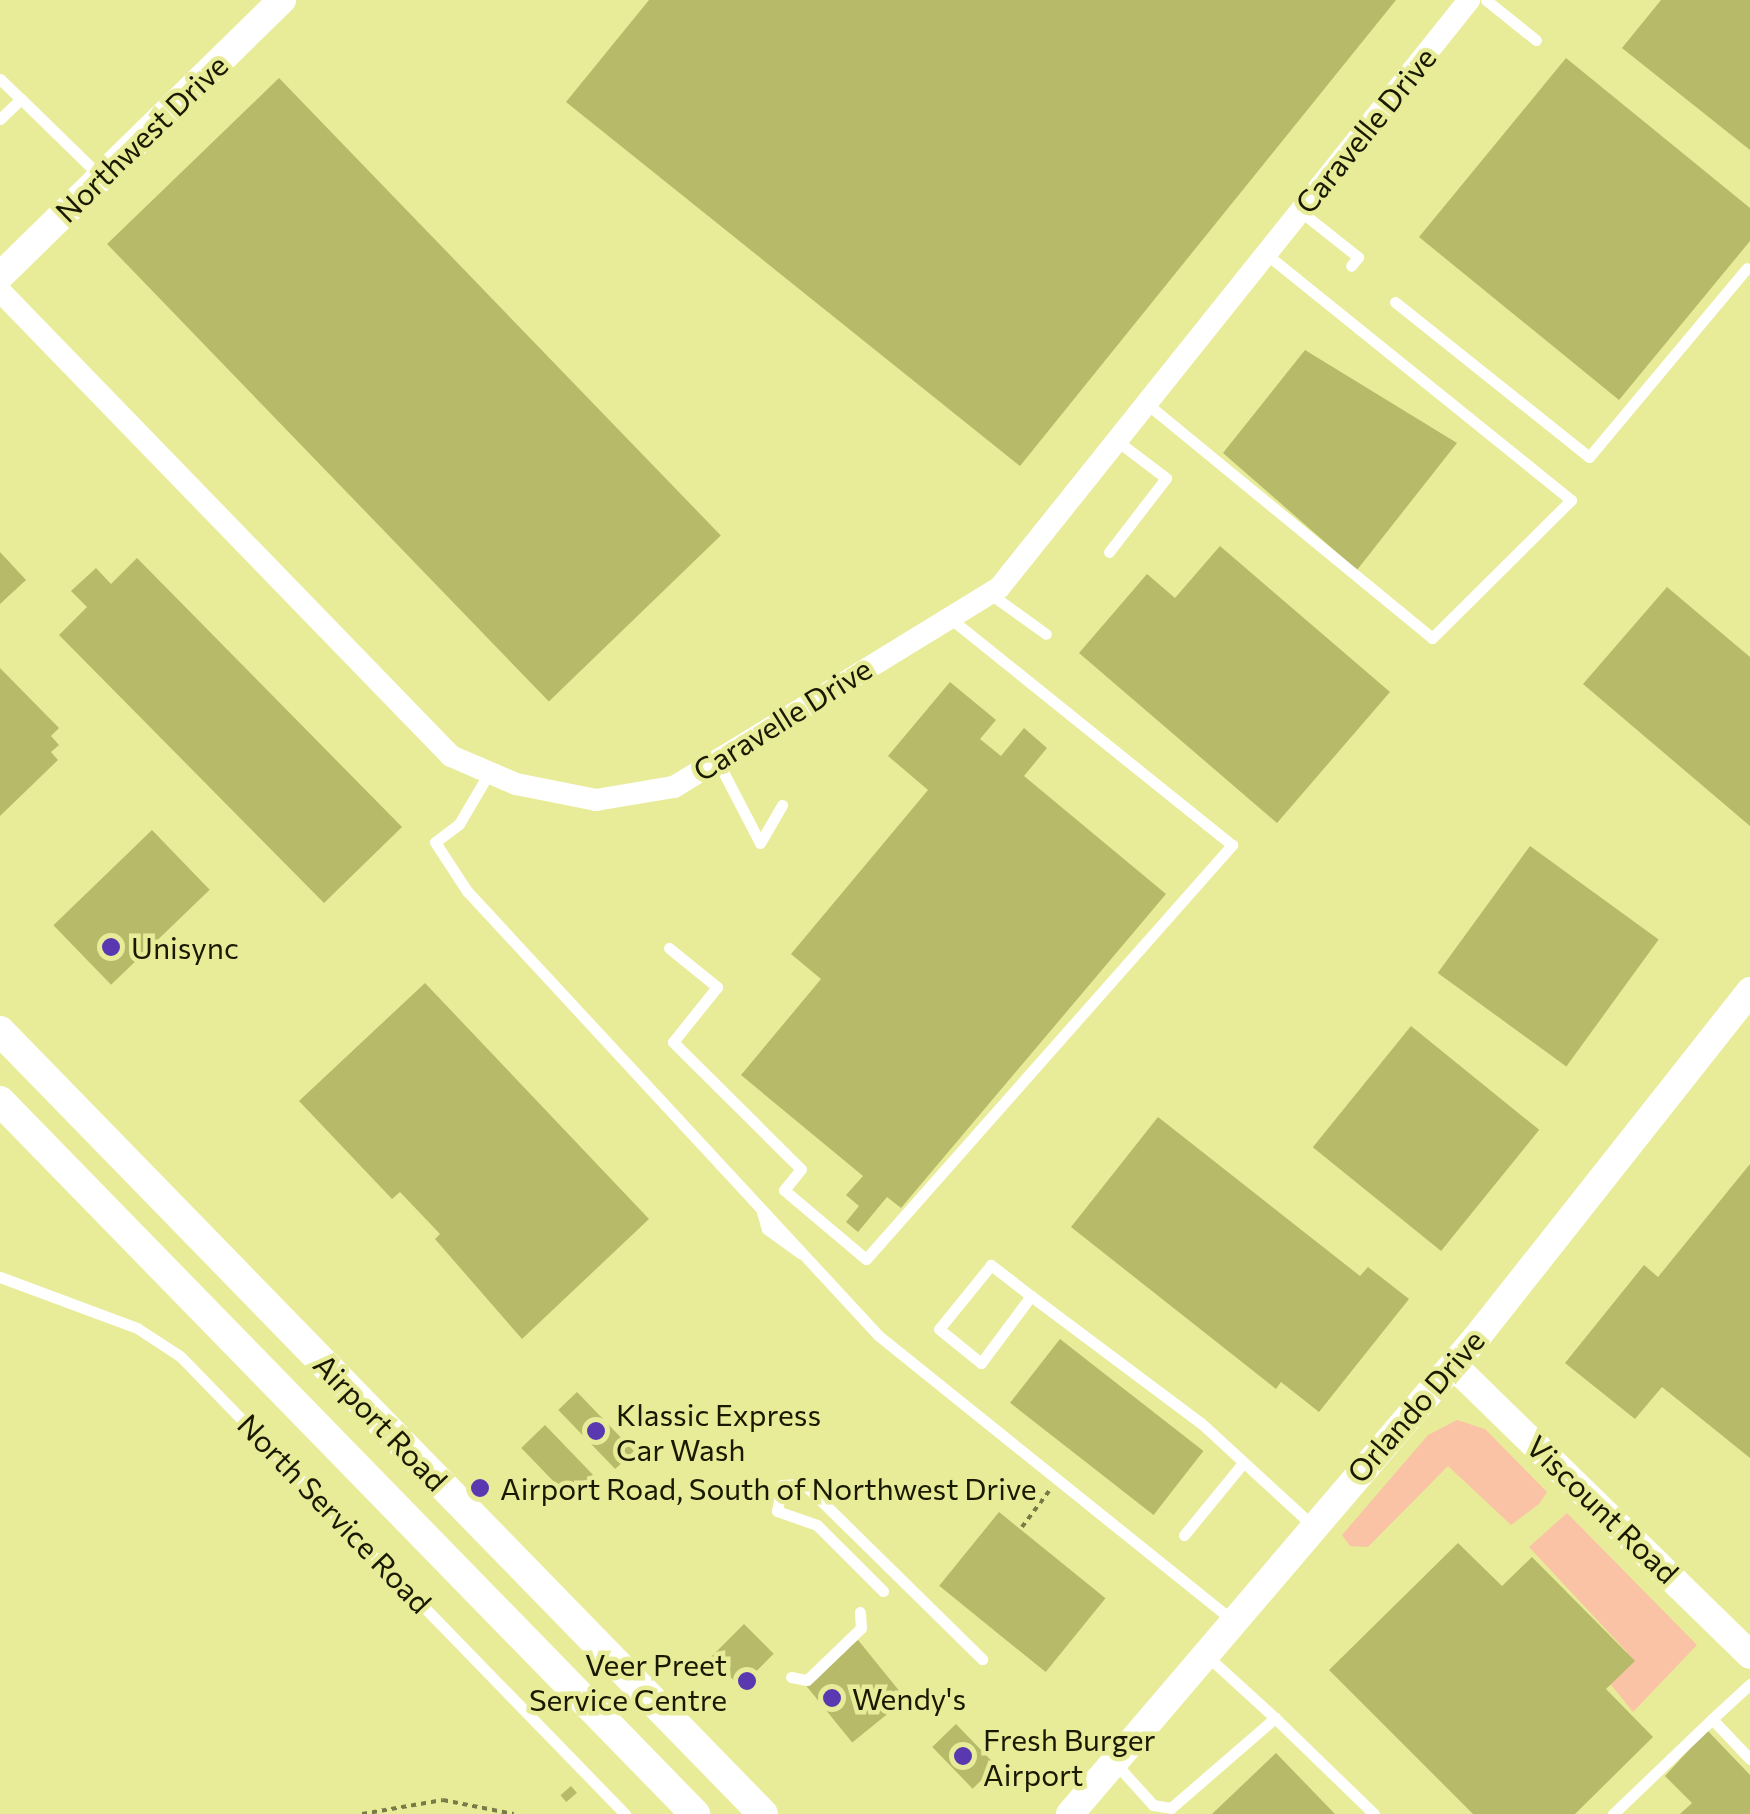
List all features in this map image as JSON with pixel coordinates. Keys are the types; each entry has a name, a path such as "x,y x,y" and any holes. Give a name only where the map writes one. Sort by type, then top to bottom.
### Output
{"main road":[{"name":"Airport Road","path":"0,1030 763,1814"},
{"name":"Airport Road","path":"0,1101 694,1814"},
{"path":"470,1583 505,1549"},
{"path":"590,1706 624,1672"}],"street":[{"name":"Northwest Drive","path":"0,276 282,0"},
{"name":"Caravelle Drive","path":"0,291 451,756 490,773 596,800 674,787 990,594 1469,0"},
{"name":"Orlando Drive","path":"1070,1814 1230,1618 1453,1365 1750,990"},
{"name":"Viscount Road","path":"1453,1365 1750,1655"}],"lane":[{"path":"1486,0 1536,40"},
{"path":"0,79 101,177"},
{"path":"0,119 21,99"},
{"path":"1300,211 1358,257 1351,266"},
{"path":"1146,404 1432,638 1571,500 1266,254"},
{"path":"1395,302 1589,457 1747,268"},
{"path":"1109,552 1166,478 1116,440"},
{"path":"990,594 1046,634"},
{"path":"669,948 716,987 673,1042 802,1169 784,1190 866,1260 1232,845 950,619"},
{"path":"717,760 760,843 782,805"},
{"path":"490,773 459,824 434,842 479,904 879,1336 1230,1618"},
{"path":"1031,1296 981,1363 939,1329 991,1265 1031,1296 1244,1462 1311,1524"},
{"name":"North Service Road","path":"0,1277 137,1328 180,1356 625,1814"},
{"path":"1184,1535 1244,1462"},
{"path":"884,1591 816,1525 778,1511 782,1485 804,1484 982,1659"},
{"path":"791,1677 807,1680 861,1628 860,1612"},
{"path":"1202,1652 1374,1814"},
{"path":"1613,1814 1750,1684"},
{"path":"1114,1762 1153,1806 1172,1808 1275,1718"},
{"path":"1712,1720 1750,1758"}],"path":[{"path":"1022,1527 1058,1480"},
{"path":"362,1814 443,1800 514,1814"}],"shaded area":[{"path":"1457,1420 1485,1429 1547,1492 1539,1504 1511,1525 1448,1466 1368,1547 1350,1546 1342,1535 1428,1435"},
{"path":"1567,1513 1697,1645 1633,1712 1604,1676 1627,1652 1529,1547"}],"building":[{"path":"649,0 1396,0 1020,466 566,102"},
{"path":"1661,0 1750,0 1750,150 1622,48"},
{"path":"1566,58 1750,208 1750,241 1619,400 1419,237"},
{"path":"279,78 721,536 549,702 107,244"},
{"path":"1305,350 1457,443 1357,570 1223,453"},
{"path":"1220,546 1390,692 1277,823 1079,653 1147,574 1175,598"},
{"path":"0,552 26,580 0,604"},
{"path":"137,558 402,827 324,903 59,635 87,607 71,591 96,568 111,584"},
{"path":"1667,587 1750,657 1750,826 1583,684"},
{"path":"0,668 59,728 51,736 59,745 51,752 58,760 0,816"},
{"path":"950,682 996,720 980,739 1001,756 1024,728 1047,748 1024,776 1166,894 901,1208 887,1197 858,1232 846,1222 859,1206 846,1195 863,1176 741,1075 821,979 791,954 928,790 888,756"},
{"path":"152,830 210,890 111,985 53,925"},
{"path":"1530,846 1659,939 1566,1066 1438,973"},
{"path":"425,983 649,1219 522,1339 435,1239 440,1234 400,1192 392,1199 299,1101"},
{"path":"1411,1026 1539,1130 1441,1251 1313,1147"},
{"path":"1158,1117 1360,1276 1368,1267 1409,1299 1319,1412 1281,1382 1276,1389 1071,1227"},
{"path":"1750,1164 1750,1458 1662,1387 1635,1419 1565,1363 1644,1265 1658,1277"},
{"path":"1060,1339 1203,1451 1154,1515 1010,1403"},
{"name":"Klassic Express Car Wash","path":"577,1392 634,1451 615,1469 558,1410"},
{"path":"545,1425 593,1475 569,1498 521,1448"},
{"path":"999,1512 1105,1598 1046,1672 939,1586"},
{"path":"1458,1543 1502,1586 1532,1557 1635,1661 1606,1689 1653,1737 1575,1814 1473,1814 1329,1670"},
{"path":"744,1624 774,1654 740,1687 711,1657"},
{"path":"858,1640 906,1699 852,1742 804,1683"},
{"name":"Fresh Burger Airport","path":"956,1724 996,1766 973,1789 932,1747"},
{"path":"1707,1730 1750,1775 1750,1814 1680,1814 1692,1803 1665,1776"},
{"path":"1276,1753 1335,1814 1212,1814"},
{"path":"571,1786 577,1793 566,1802 560,1795"}],"place":[{"name":"Unisync","path":"111,947"},
{"name":"Klassic Express Car Wash","path":"596,1431"},
{"name":"Airport Road, South of Northwest Drive","path":"480,1488"},
{"name":"Veer Preet Service Centre","path":"747,1681"},
{"name":"Wendy's","path":"832,1698"},
{"name":"Fresh Burger Airport","path":"963,1756"}]}
